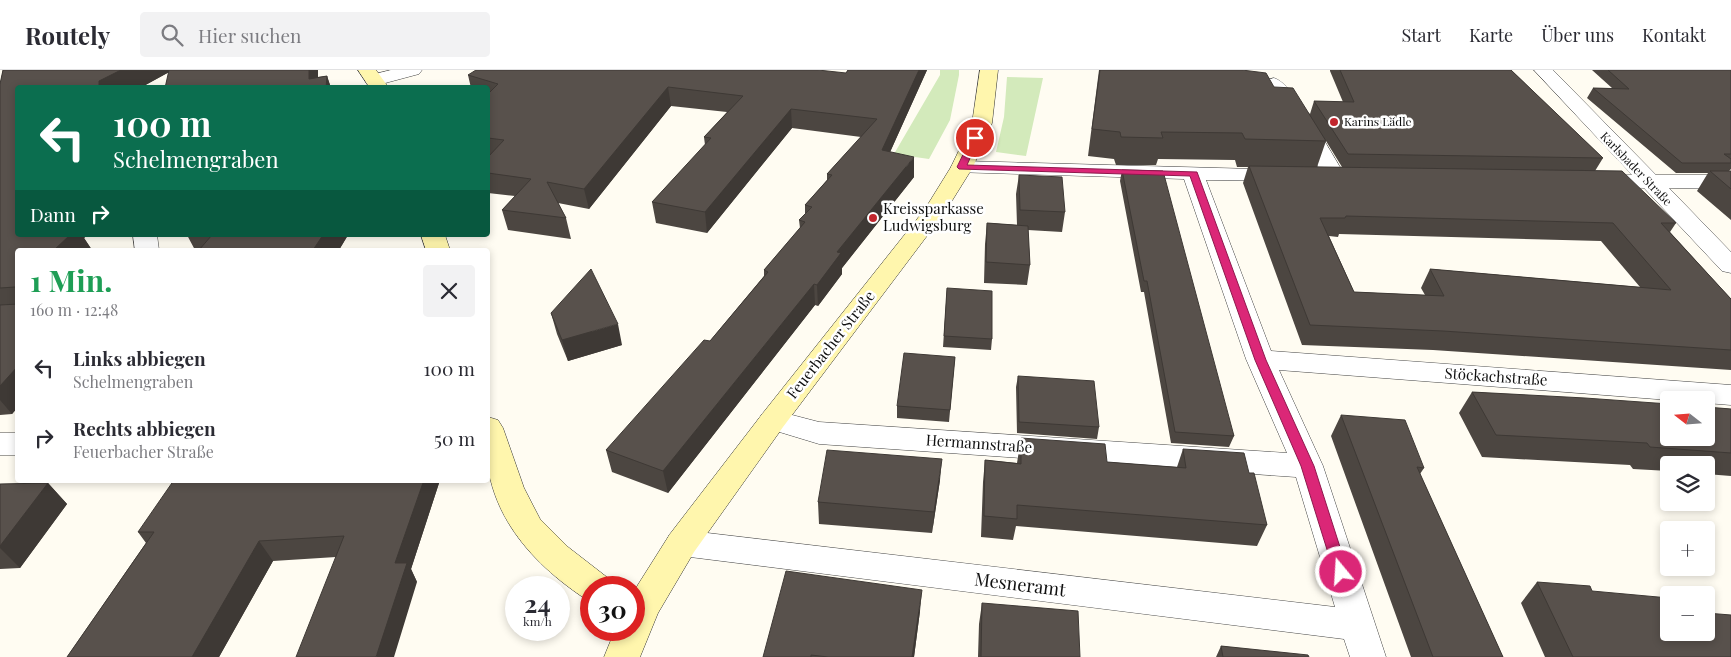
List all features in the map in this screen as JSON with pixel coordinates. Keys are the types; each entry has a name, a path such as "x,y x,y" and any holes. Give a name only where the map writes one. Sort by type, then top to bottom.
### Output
{"main road":[{"name":"Feuerbacher Straße","path":"645,603 682,543 773,420 934,212 962,167 982,123 989,70"},
{"path":"490,433 523,523 555,556 580,578"},
{"name":"Feuerbacher Straße","path":"622,657 628,641"}],"street":[{"path":"374,79 413,70"},
{"name":"Karlsbader Straße","path":"1543,70 1648,182 1731,266"},
{"path":"962,167 1193,174 1344,176 1269,78"},
{"path":"1193,174 1260,360 1308,466 1368,657"},
{"path":"1580,181 1731,182"},
{"name":"Stöckachstraße","path":"1260,360 1731,394"},
{"name":"Hermannstraße","path":"773,420 819,433 1308,466"},
{"path":"0,444 15,444"},
{"name":"Mesneramt","path":"682,543 1358,625"}],"green space":[{"path":"940,70 959,70 959,75 950,120 929,159 894,154 940,75"},
{"path":"1007,77 1043,78 1026,156 996,152 1004,117"}],"building":[{"path":"3,70 121,70 99,81 99,85 15,85 15,237 68,237 56,248 15,248 15,287 0,288 0,84"},
{"path":"169,70 309,70 309,79 327,76 326,85 166,85"},
{"path":"476,70 818,70 846,73 848,70 919,70 882,150 914,157 837,252 841,253 817,285 814,284 663,471 606,450 704,340 710,341 768,272 764,270 805,222 799,220 812,207 805,205 832,175 827,174 877,119 791,109 705,212 652,202 711,138 704,137 743,96 668,87 584,189 547,182 566,218 502,210 531,179 490,173 490,155 504,140 490,138 490,92 498,84 468,75"},
{"path":"1100,70 1242,70 1266,73 1274,87 1293,88 1326,141 1245,139 1242,133 1161,132 1163,138 1121,137 1120,132 1092,129"},
{"path":"1340,70 1511,70 1603,158 1348,154 1314,101 1354,102"},
{"path":"1608,70 1731,70 1731,154 1724,154 1731,159 1731,163 1682,163 1593,88 1629,89"},
{"path":"1249,166 1622,171 1676,223 1661,223 1731,299 1731,350 1443,331 1310,325","holes":["1346,216 1613,223 1671,290 1430,269 1444,296 1354,292 1320,218 1345,218"]},
{"path":"1122,170 1163,171 1234,436 1175,432 1147,281 1144,281"},
{"path":"1710,171 1731,171 1731,189"},
{"path":"1019,175 1062,177 1065,212 1020,210"},
{"path":"987,223 1028,226 1030,265 986,262"},
{"path":"210,237 322,237 314,248 201,248"},
{"path":"591,269 618,324 562,340 551,313"},
{"path":"947,288 992,291 992,339 944,336"},
{"path":"15,304 15,369 0,386 0,305"},
{"path":"904,353 955,357 950,410 897,406"},
{"path":"1018,376 1094,381 1099,427 1019,422"},
{"path":"1472,392 1660,403 1660,446 1715,446 1715,408 1731,409 1731,453 1650,447 1647,443 1496,435"},
{"path":"1341,415 1405,420 1424,468 1417,467 1503,657 1433,657"},
{"path":"1021,438 1105,444 1107,462 1186,468 1183,449 1244,453 1249,473 1254,473 1267,525 1017,505 1017,519 984,516 985,460 1021,464"},
{"path":"827,450 942,459 934,512 818,502"},
{"path":"48,483 0,546 0,484"},
{"path":"172,483 423,483 395,563 407,563 376,657 296,657 344,536 259,541 192,657 67,657 154,532 138,532"},
{"path":"786,571 922,590 912,657 828,657 811,655 811,657 763,657"},
{"path":"1537,582 1590,586 1592,591 1660,597 1660,641 1715,641 1715,614 1731,615 1731,657 1573,657"},
{"path":"982,603 1078,611 1080,657 981,657"},
{"path":"1221,646 1308,655 1309,657 1223,657"}],"place":[{"name":"Karins Lädle","path":"1334,122"},
{"name":"Kreissparkasse Ludwigsburg","path":"873,218"}],"route":[{"path":"975,138 962,167 993,170 1193,174 1260,360 1308,466 1341,572"}]}
